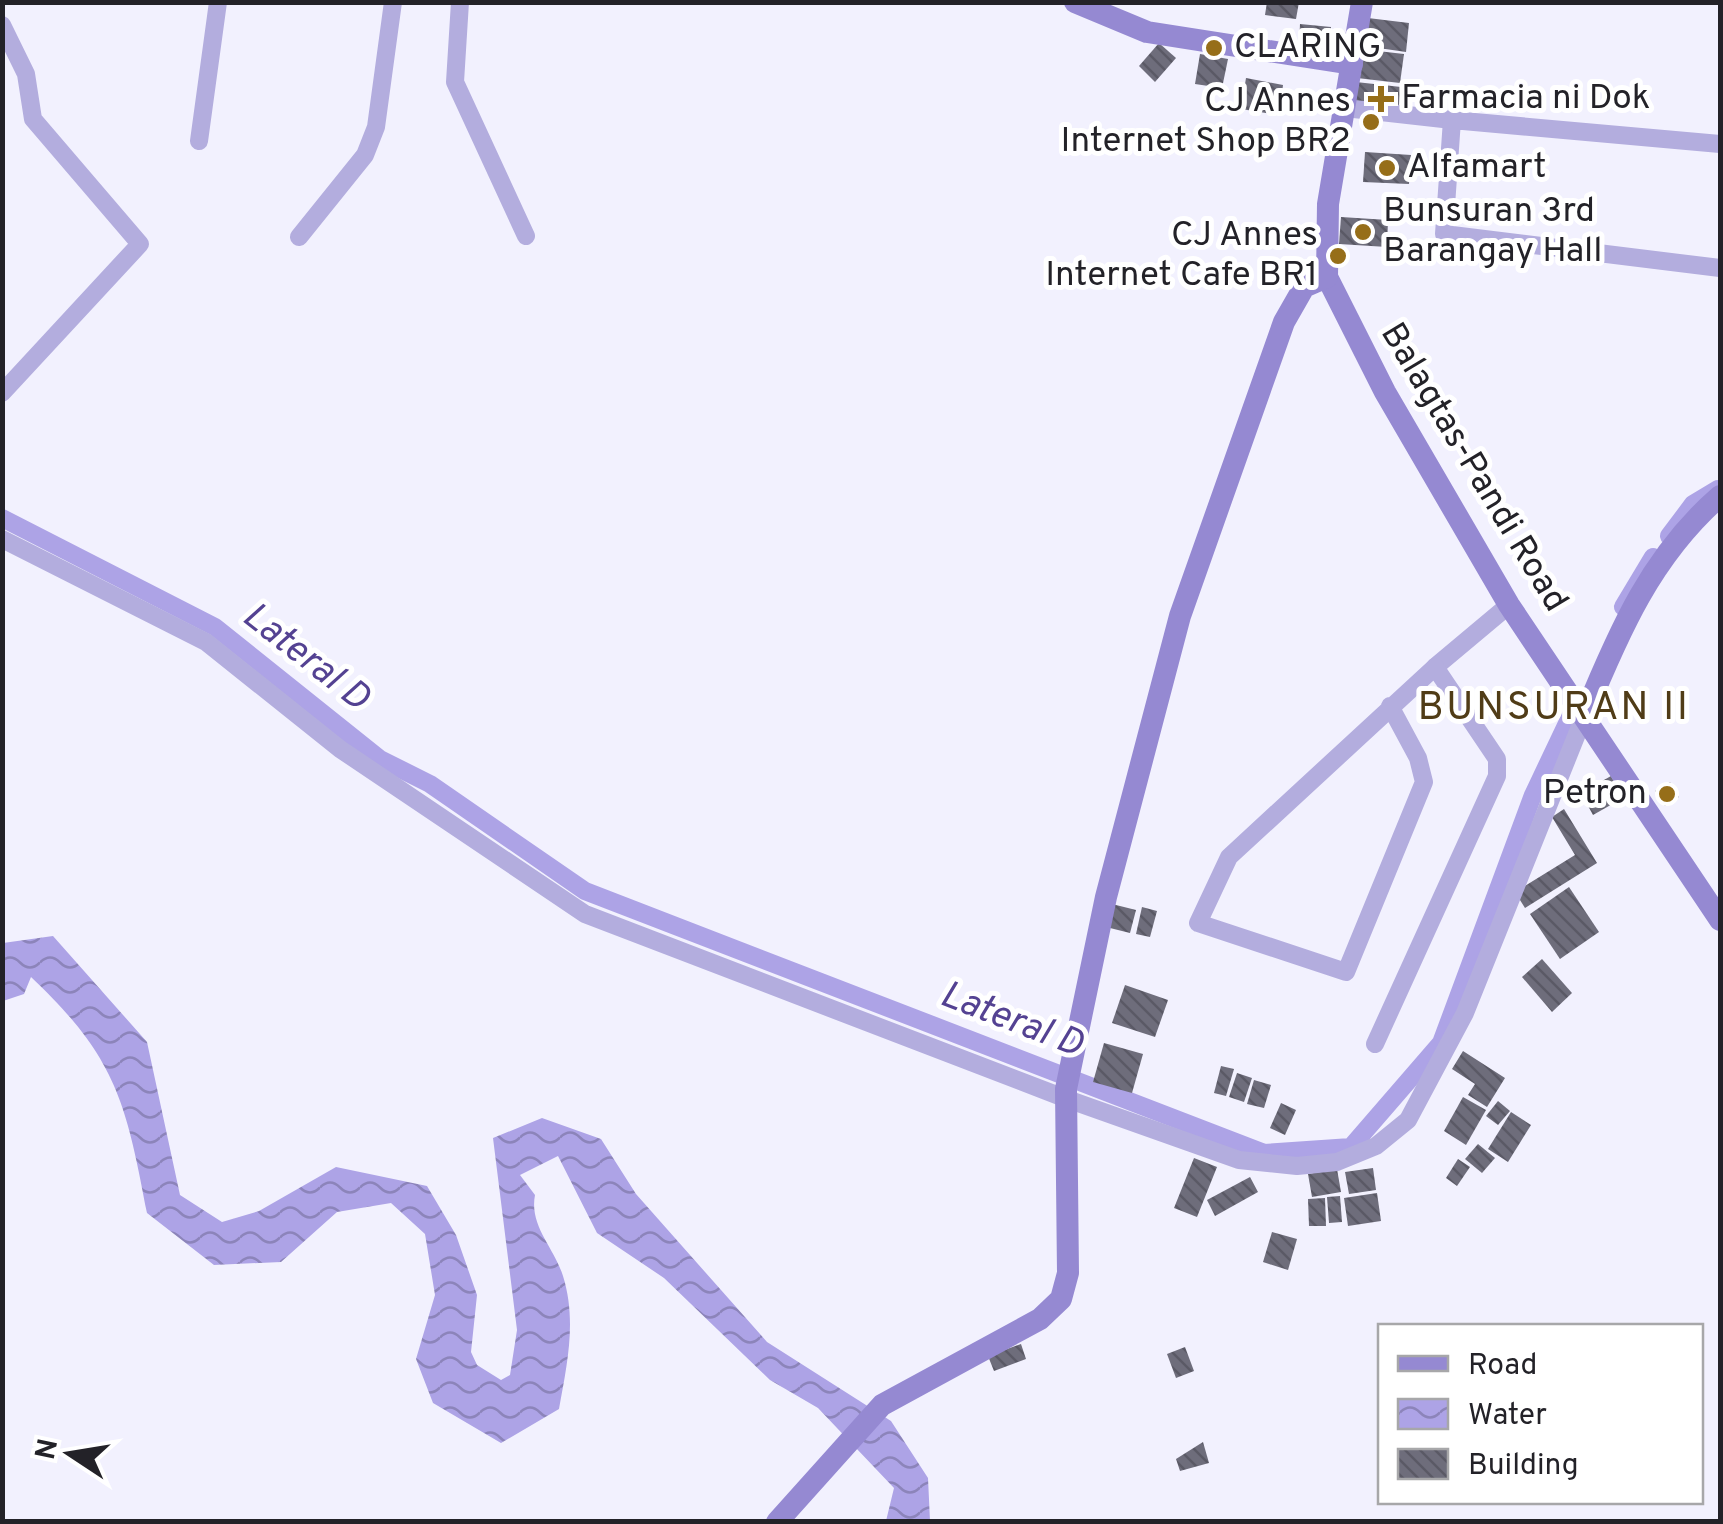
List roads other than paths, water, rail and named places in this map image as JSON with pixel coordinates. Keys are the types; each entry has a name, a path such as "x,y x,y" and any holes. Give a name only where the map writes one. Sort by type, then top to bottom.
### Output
{"street":[{"path":"199,141 218,2"},
{"path":"299,237 365,155 376,127 394,2"},
{"path":"460,2 455,82 526,236"},
{"path":"1075,2 1148,32 1352,64"},
{"name":"Balagtas-Pandi Road","path":"1362,2 1328,204 1327,277 1385,392 1508,606 1580,705 1720,920"},
{"path":"2,25 26,74 33,119 140,244 2,394"},
{"path":"1345,108 1720,144"},
{"path":"1452,120 1444,234 1720,268"},
{"path":"776,1522 840,1446 882,1405 1040,1319 1060,1299 1068,1273 1068,1087 1106,896 1180,616 1284,322 1304,287 1327,277"},
{"path":"2,539 206,642 340,749 585,914 1068,1087 1239,1160 1298,1166 1337,1162 1376,1146 1408,1120 1465,1013 1580,705 1645,582 1687,525 1720,496"},
{"path":"1390,706 1418,758 1424,782 1346,972 1198,923 1230,858 1390,706 1508,606"},
{"path":"1375,1044 1497,776 1497,759 1435,668"}],"water":[{"path":"53,936 147,1042 180,1195 222,1222 259,1211 336,1167 427,1186 456,1235 477,1295 471,1352 477,1365 501,1380 510,1375 517,1330 493,1138 542,1118 601,1139 636,1194 767,1342 891,1421 928,1478 930,1521 886,1521 894,1488 818,1408 770,1380 664,1278 597,1233 558,1156 520,1175 535,1195 539,1227 559,1265 567,1293 569,1342 559,1409 501,1443 433,1403 416,1359 435,1295 425,1234 391,1203 337,1212 281,1262 214,1265 147,1213 132,1141 113,1083 82,1032 31,977 24,994 3,1001 3,943"}],"waterway":[{"name":"Lateral D","path":"1669,536 1693,504 1718,489"},
{"name":"Lateral D","path":"2,518 215,627 380,759 430,784 585,891 1264,1153 1351,1147 1441,1043 1533,795 1579,698"},
{"name":"Lateral D","path":"1623,607 1653,557"}],"place":[{"name":"CLARING","path":"1214,48"},
{"name":"Farmacia ni Dok","path":"1381,99"},
{"name":"CJ Annes Internet Shop BR2","path":"1371,122"},
{"name":"Alfamart","path":"1387,168"},
{"name":"Bunsuran 3rd Barangay Hall","path":"1363,232"},
{"name":"CJ Annes Internet Cafe BR1","path":"1338,256"},
{"name":"Petron","path":"1667,794"}],"district":[{"name":"BUNSURAN II","path":"1554,709"}]}
